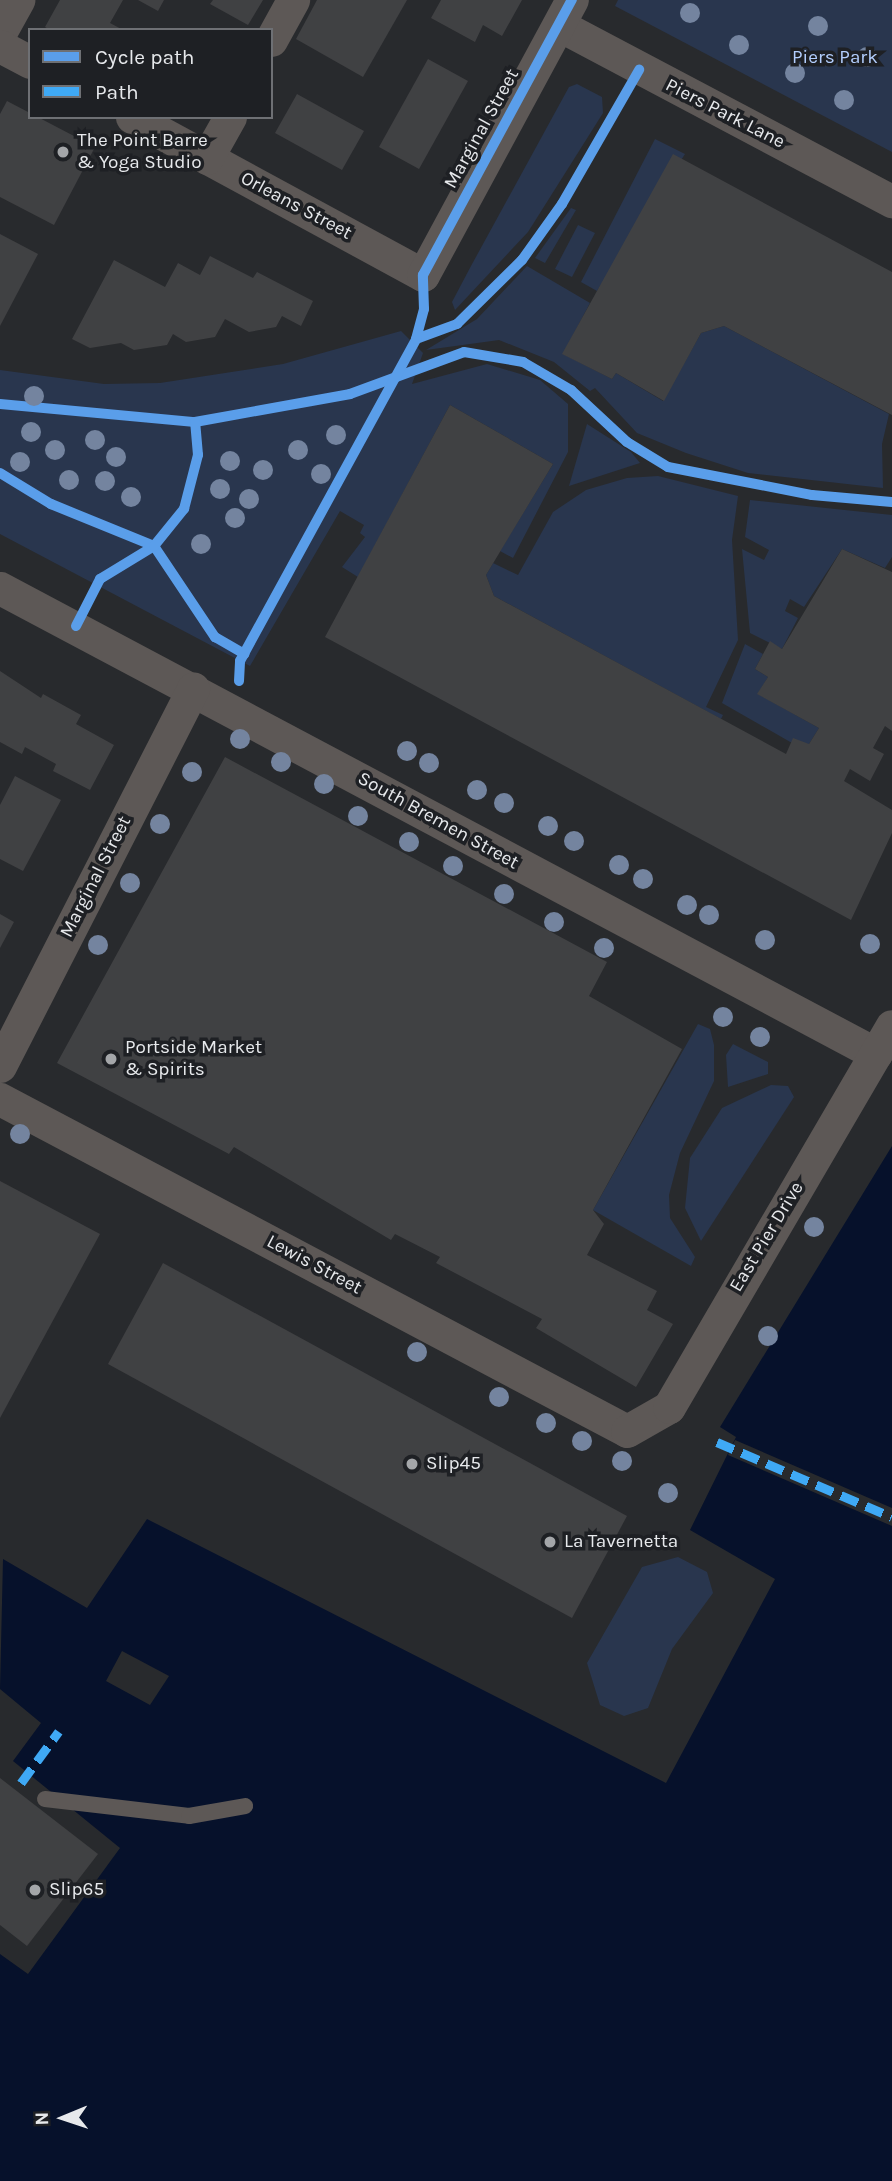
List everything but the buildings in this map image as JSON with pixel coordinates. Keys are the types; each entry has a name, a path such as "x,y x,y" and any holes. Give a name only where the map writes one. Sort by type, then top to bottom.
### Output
{"street":[{"path":"0,33 18,0"},
{"path":"273,36 293,0"},
{"name":"Piers Park Lane","path":"565,13 892,201"},
{"name":"Marginal Street","path":"423,275 565,13"},
{"path":"0,46 28,61"},
{"name":"Orleans Street","path":"136,119 423,275"},
{"path":"207,158 229,119"},
{"name":"South Bremen Street","path":"0,588 193,688 750,992 884,1040"},
{"name":"Marginal Street","path":"0,1066 193,688"},
{"name":"East Pier Drive","path":"627,1430 669,1407 884,1040"},
{"name":"Lewis Street","path":"0,1099 627,1430"}],"lane":[{"path":"45,1799 189,1816 245,1806"}],"green space":[{"name":"Piers Park","path":"618,0 892,0 892,152 615,6"},
{"path":"577,84 602,97 603,113 528,232 455,310 452,302 471,266 569,87"},
{"path":"655,139 685,154 597,291 581,282"},
{"path":"571,208 576,210 545,263 535,258"},
{"path":"578,225 595,233 572,277 555,269"},
{"path":"527,266 590,303 563,354 612,379 616,373 663,401 701,333 724,326 889,414 882,444 883,488 748,473 686,453 637,433 595,388 590,391 554,362 499,340 426,350 477,319"},
{"path":"401,331 423,353 412,384 487,364 540,380 568,404 568,452 513,558 500,551 553,464 450,405 358,577 342,567 365,537 360,533 364,525 340,511 250,666 0,534 0,370 104,384 160,383 283,364"},
{"path":"587,424 631,452 640,463 569,486"},
{"path":"658,476 738,496 732,540 738,640 706,707 723,715 721,719 494,596 486,575 493,563 518,575 553,512 586,490 627,478"},
{"path":"750,500 892,515 892,557 885,568 842,549 804,607 790,599 785,611 798,618 782,649 750,633 742,549 764,560 769,550 745,537"},
{"path":"745,644 763,654 755,669 768,677 758,694 819,728 809,744 792,743 722,703"},
{"path":"698,1024 710,1029 714,1045 714,1081 680,1153 669,1195 670,1218 695,1257 691,1266 593,1210"},
{"path":"733,1044 768,1062 768,1074 728,1087 726,1055"},
{"path":"771,1085 788,1086 794,1097 701,1241 685,1208 690,1158 722,1108"},
{"path":"678,1557 707,1572 713,1593 672,1649 648,1708 624,1716 600,1705 587,1663 642,1567"}],"shaded area":[{"path":"892,1146 892,2181 0,2181 0,1954 28,1974 120,1848 13,1761 41,1723 0,1689 3,1559 87,1608 147,1519 666,1783 775,1579 690,1530 736,1437 720,1427"}],"pier":[{"path":"735,1440 892,1508 892,1526 728,1455"},
{"path":"122,1651 169,1676 150,1705 106,1681"}],"marked path":[{"path":"717,1442 892,1517"},
{"path":"21,1783 59,1731"}],"cycle path":[{"path":"239,681 240,661 416,339 424,309 423,275 572,0"},
{"path":"416,339 457,324 522,260 562,204 639,70"},
{"path":"0,404 195,422 350,394 464,352 523,362 571,390 627,442 668,467 812,495 892,502"},
{"path":"76,626 100,579 154,546 184,509 198,455 195,422"},
{"path":"0,473 51,504 154,546 215,637 245,654"}],"place":[{"name":"The Point Barre & Yoga Studio","path":"63,152"},
{"name":"Portside Market & Spirits","path":"111,1059"},
{"name":"Slip45","path":"412,1464"},
{"name":"La Tavernetta","path":"550,1542"},
{"name":"Slip65","path":"35,1890"}]}
